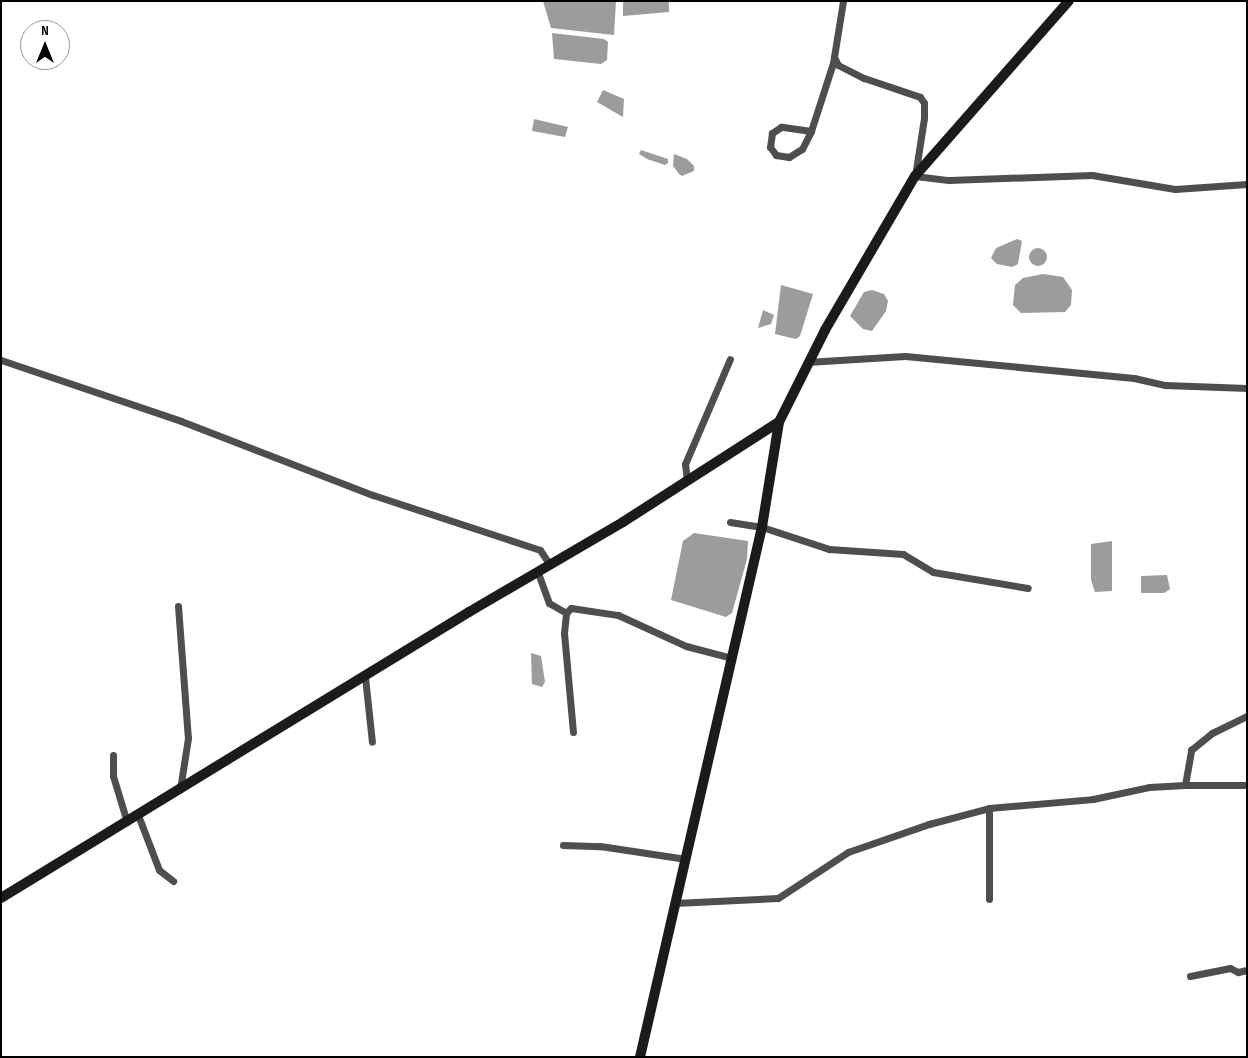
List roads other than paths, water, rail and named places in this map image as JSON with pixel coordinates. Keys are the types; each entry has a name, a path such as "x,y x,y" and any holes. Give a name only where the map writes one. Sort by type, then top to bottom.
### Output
{"main road":[{"path":"640,1057 762,527 779,422 807,362 914,176 1069,1"},
{"path":"1,898 365,678 468,612 538,573 779,422"}],"street":[{"path":"811,131 781,127 772,133 770,147 776,155 789,157 802,149 811,131 834,57 843,1"},
{"path":"834,57 838,65 864,78 920,97 924,104 924,118 914,176 949,180 1092,175 1175,189 1247,184"},
{"path":"807,362 904,356 1134,378 1165,385 1247,388"},
{"path":"687,480 685,464 730,359"},
{"path":"1,360 188,424 374,495 540,550 550,565"},
{"path":"730,522 762,527 829,549 903,554 933,572 1028,588"},
{"path":"538,573 549,603 566,612"},
{"path":"178,606 188,738 180,790"},
{"path":"573,732 564,633 566,612 571,608 580,608 618,616 686,646 732,658"},
{"path":"365,678 372,742"},
{"path":"1186,785 1191,750 1212,733 1247,716"},
{"path":"113,755 113,776 128,822"},
{"path":"675,903 778,898 848,852 929,824 988,808 1093,799 1149,787 1247,785"},
{"path":"988,808 989,899"},
{"path":"138,815 159,870 173,881"},
{"path":"563,845 600,846 686,859"},
{"path":"1190,976 1230,968 1238,972 1247,970"}]}
